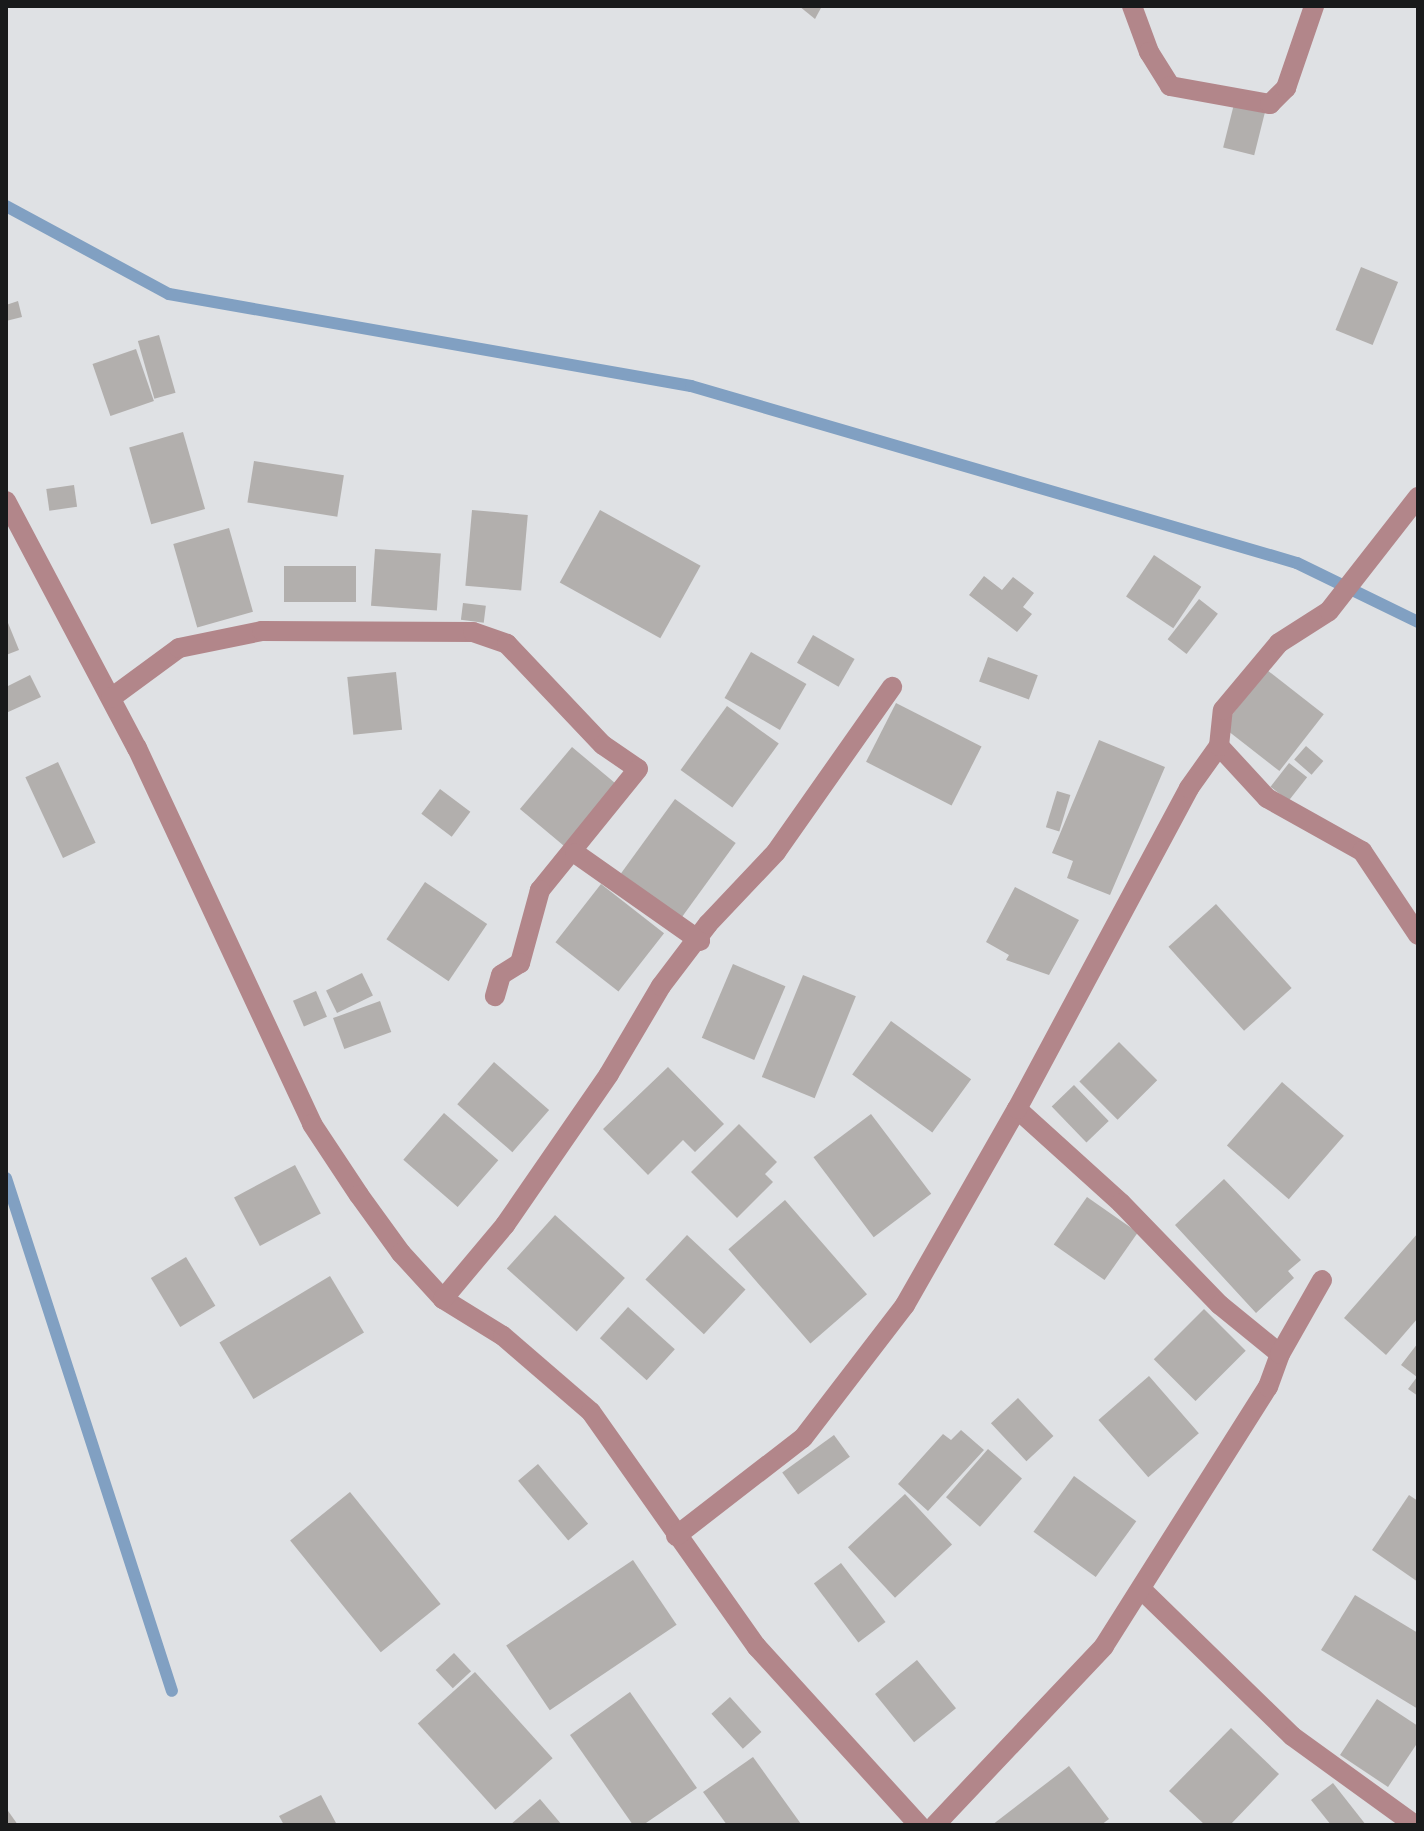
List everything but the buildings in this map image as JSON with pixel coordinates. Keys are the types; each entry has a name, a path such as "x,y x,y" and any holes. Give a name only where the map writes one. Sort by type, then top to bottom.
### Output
{"street":[{"path":"1132,6 1149,52 1170,86 1270,104 1286,88 1314,6"},
{"path":"676,1536 803,1438 905,1305 1017,1109 1189,788 1219,746 1223,710 1279,643 1329,611 1418,497"},
{"path":"6,501 111,698 312,1124 401,1253 443,1299 503,1336 591,1412 757,1647 919,1825"},
{"path":"111,698 179,648 262,631 473,632 507,644 603,745 638,769 575,853 540,890 520,963 501,975 495,996"},
{"path":"443,1299 505,1225 609,1074 661,986 700,941 708,924 776,852 892,687"},
{"path":"1219,746 1267,798 1362,851 1418,935"},
{"path":"575,853 700,941"},
{"path":"1017,1109 1121,1203 1220,1305 1280,1354"},
{"path":"935,1825 1104,1646 1268,1387 1280,1354 1322,1280"},
{"path":"1141,1589 1292,1736 1416,1823"}],"waterway":[{"path":"6,206 169,294 691,386 1297,563 1418,622"},
{"path":"6,1178 172,1691"}]}
